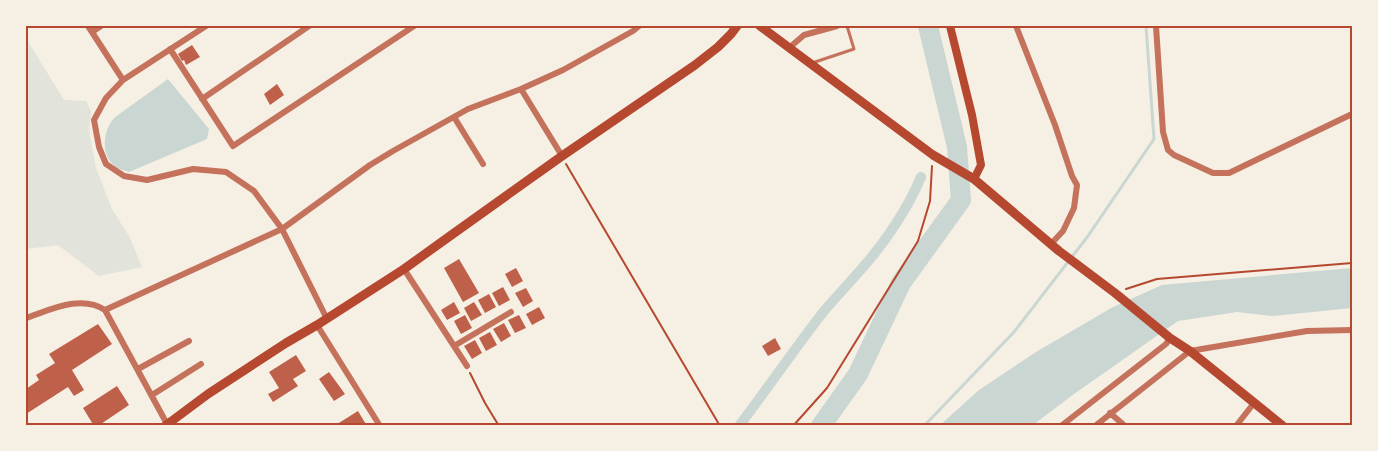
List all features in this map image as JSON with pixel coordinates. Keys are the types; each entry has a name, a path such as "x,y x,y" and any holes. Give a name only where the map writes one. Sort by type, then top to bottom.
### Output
{"main road":[{"path":"166,425 208,394 404,269 562,156 695,65 718,47 737,26"},
{"path":"760,26 933,155 974,179 1059,251 1170,338 1190,351 1283,426"},
{"path":"950,26 972,115 981,165 974,179"}],"street":[{"path":"88,26 123,80"},
{"path":"92,32 101,26"},
{"path":"206,26 123,80 106,98 94,120 99,147 106,164 124,176 147,180 193,169 226,172 254,191 282,229 327,319"},
{"path":"202,99 309,26"},
{"path":"170,49 233,146 414,26"},
{"path":"105,310 282,229 370,165 468,109 563,70 639,26"},
{"path":"789,48 804,35 837,26"},
{"path":"1016,26 1077,185 1074,208 1063,231 1051,244"},
{"path":"1156,26 1163,132 1168,150 1213,173 1229,172 1353,114"},
{"path":"521,89 562,156"},
{"path":"454,117 483,164"},
{"path":"404,269 467,366"},
{"path":"26,318 73,303 92,304 105,310 166,425"},
{"path":"454,346 511,312"},
{"path":"317,326 380,426"},
{"path":"1095,426 1190,351 1307,330 1353,330"},
{"path":"1061,426 1166,344 1170,338"},
{"path":"138,369 189,341"},
{"path":"152,395 201,363"},
{"path":"1236,426 1254,403"},
{"path":"1110,413 1125,426"}],"lane":[{"path":"810,63 854,49 847,26"}],"path":[{"path":"793,426 827,388 918,241 930,201 933,155"},
{"path":"562,156 720,426"},
{"path":"1115,293 1157,279 1353,262"},
{"path":"467,366 499,426"}],"shaded area":[{"path":"26,34 29,43 64,100 86,101 91,111 89,131 96,168 112,209 130,238 142,267 99,276 58,245 26,249"},
{"path":"168,79 209,129 207,139 129,172 118,168 110,161 105,149 107,129 110,123"},
{"path":"1352,268 1352,308 1273,316 1237,312 1178,321 1033,425 939,426 979,390 1036,352 1113,307 1162,285"}],"building":[{"path":"192,45 200,57 186,65 178,54"},
{"path":"277,84 284,95 270,105 264,94"},
{"path":"459,259 479,293 463,302 444,268"},
{"path":"516,268 523,281 512,287 505,274"},
{"path":"503,287 510,300 499,306 492,293"},
{"path":"526,288 533,301 523,307 515,293"},
{"path":"489,294 496,307 485,313 478,300"},
{"path":"454,302 460,313 447,320 441,310"},
{"path":"474,302 482,315 471,321 464,308"},
{"path":"539,307 545,318 532,325 526,314"},
{"path":"465,315 472,328 461,334 454,321"},
{"path":"519,315 526,328 515,333 508,320"},
{"path":"504,323 511,336 501,342 493,329"},
{"path":"98,324 112,344 72,370 84,390 74,396 68,387 26,414 26,389 39,380 36,375 55,363 49,354"},
{"path":"490,332 497,345 486,351 479,338"},
{"path":"775,338 781,349 768,356 762,346"},
{"path":"475,340 482,353 472,359 464,346"},
{"path":"296,355 306,371 293,379 298,386 273,402 268,394 279,388 269,372"},
{"path":"329,372 345,394 334,401 319,379"},
{"path":"117,386 129,405 98,426 94,426 83,408"},
{"path":"358,411 367,426 334,426"}],"waterway":[{"path":"821,426 858,374 901,283 961,200 957,147 928,26"},
{"path":"924,426 1014,332 1088,236 1154,139 1146,26"},
{"path":"739,426 824,311 880,246 896,224 921,177"}]}
